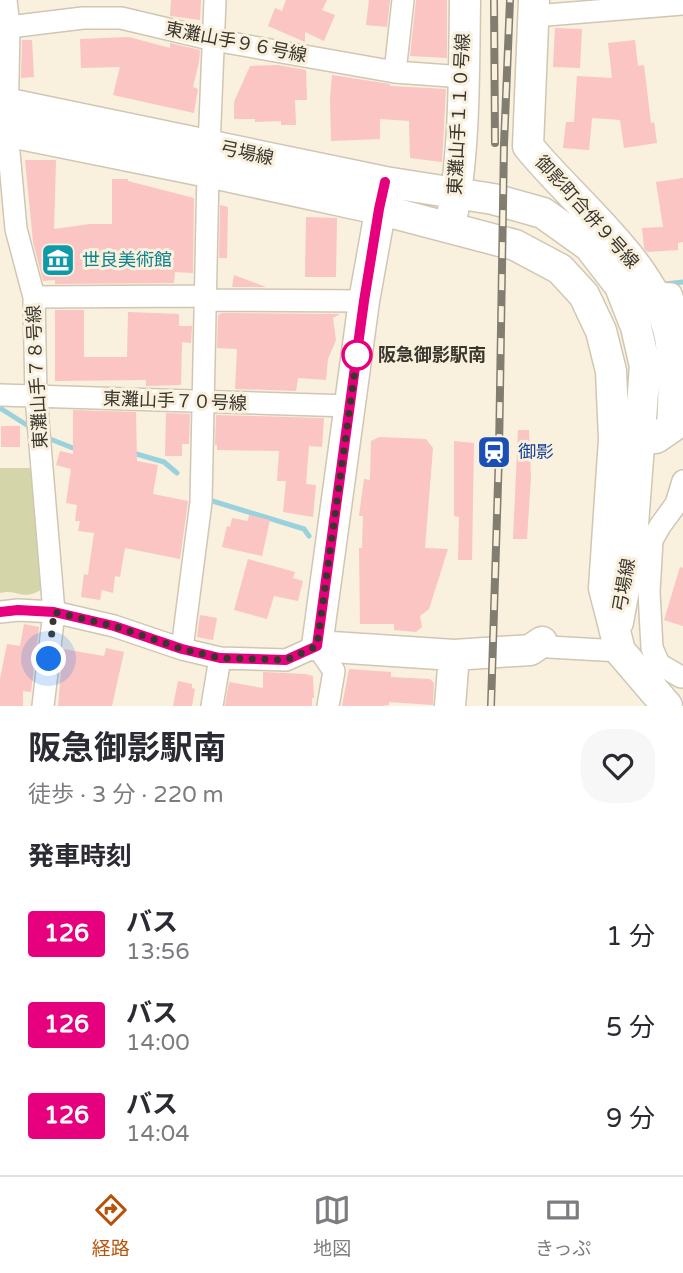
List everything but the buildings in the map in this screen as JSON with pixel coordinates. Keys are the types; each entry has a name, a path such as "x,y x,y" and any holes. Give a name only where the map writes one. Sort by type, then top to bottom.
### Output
{"street":[{"name":"東灘山手７８号線","path":"6,0 9,27 3,116 8,229 34,297 36,397 54,612 43,706"},
{"path":"182,649 201,502 215,0"},
{"path":"395,72 403,0"},
{"name":"東灘山手１１０号線","path":"449,228 456,192 464,77 465,0"},
{"path":"534,8 683,5"},
{"name":"御影町合併９号線","path":"534,8 527,146 633,260 653,293 669,333 675,372 672,427 656,438 641,438"},
{"name":"東灘山手９６号線","path":"9,27 83,18 121,18 214,40 395,72 464,77"},
{"name":"弓場線","path":"3,116 382,196 449,228 515,246 560,269 584,295 601,331 611,371 614,439 604,588 618,642 664,704"},
{"name":"弓場線","path":"382,196 456,192 543,213 589,246 620,286 636,327 645,366 631,551 618,642"},
{"path":"328,706 334,671 317,646 364,301 382,196"},
{"path":"653,293 671,294 683,328"},
{"path":"34,297 364,301"},
{"name":"東灘山手７０号線","path":"0,395 350,406"},
{"path":"664,704 682,676 659,664 652,648 649,592 652,540 676,505 683,481"},
{"path":"0,612 54,612 114,626 182,649 220,658 286,660 317,646 454,655 530,650 542,642 549,647 618,642"},
{"path":"450,706 454,655"},
{"path":"212,706 220,658"}],"green space":[{"path":"0,468 34,468 44,588 30,594 0,593"}],"waterway":[{"path":"665,284 683,282"},
{"path":"0,408 30,427"},
{"path":"50,439 78,450"},
{"path":"133,453 164,462 177,473"},
{"path":"209,500 304,529 309,536"}],"railway":[{"path":"494,0 495,143"},
{"path":"491,706 499,452 504,144 510,0"}],"bus line":[{"name":"126","path":"0,612 54,612 114,626 182,649 220,658 286,660 317,646 364,301 385,182"}],"place":[{"name":"世良美術館","path":"58,260"},
{"name":"阪急御影駅南","path":"357,355"},
{"name":"御影","path":"494,452"}],"route":[{"path":"49,659 54,612 114,626 182,649 220,658 286,660 317,646 357,355"}]}
